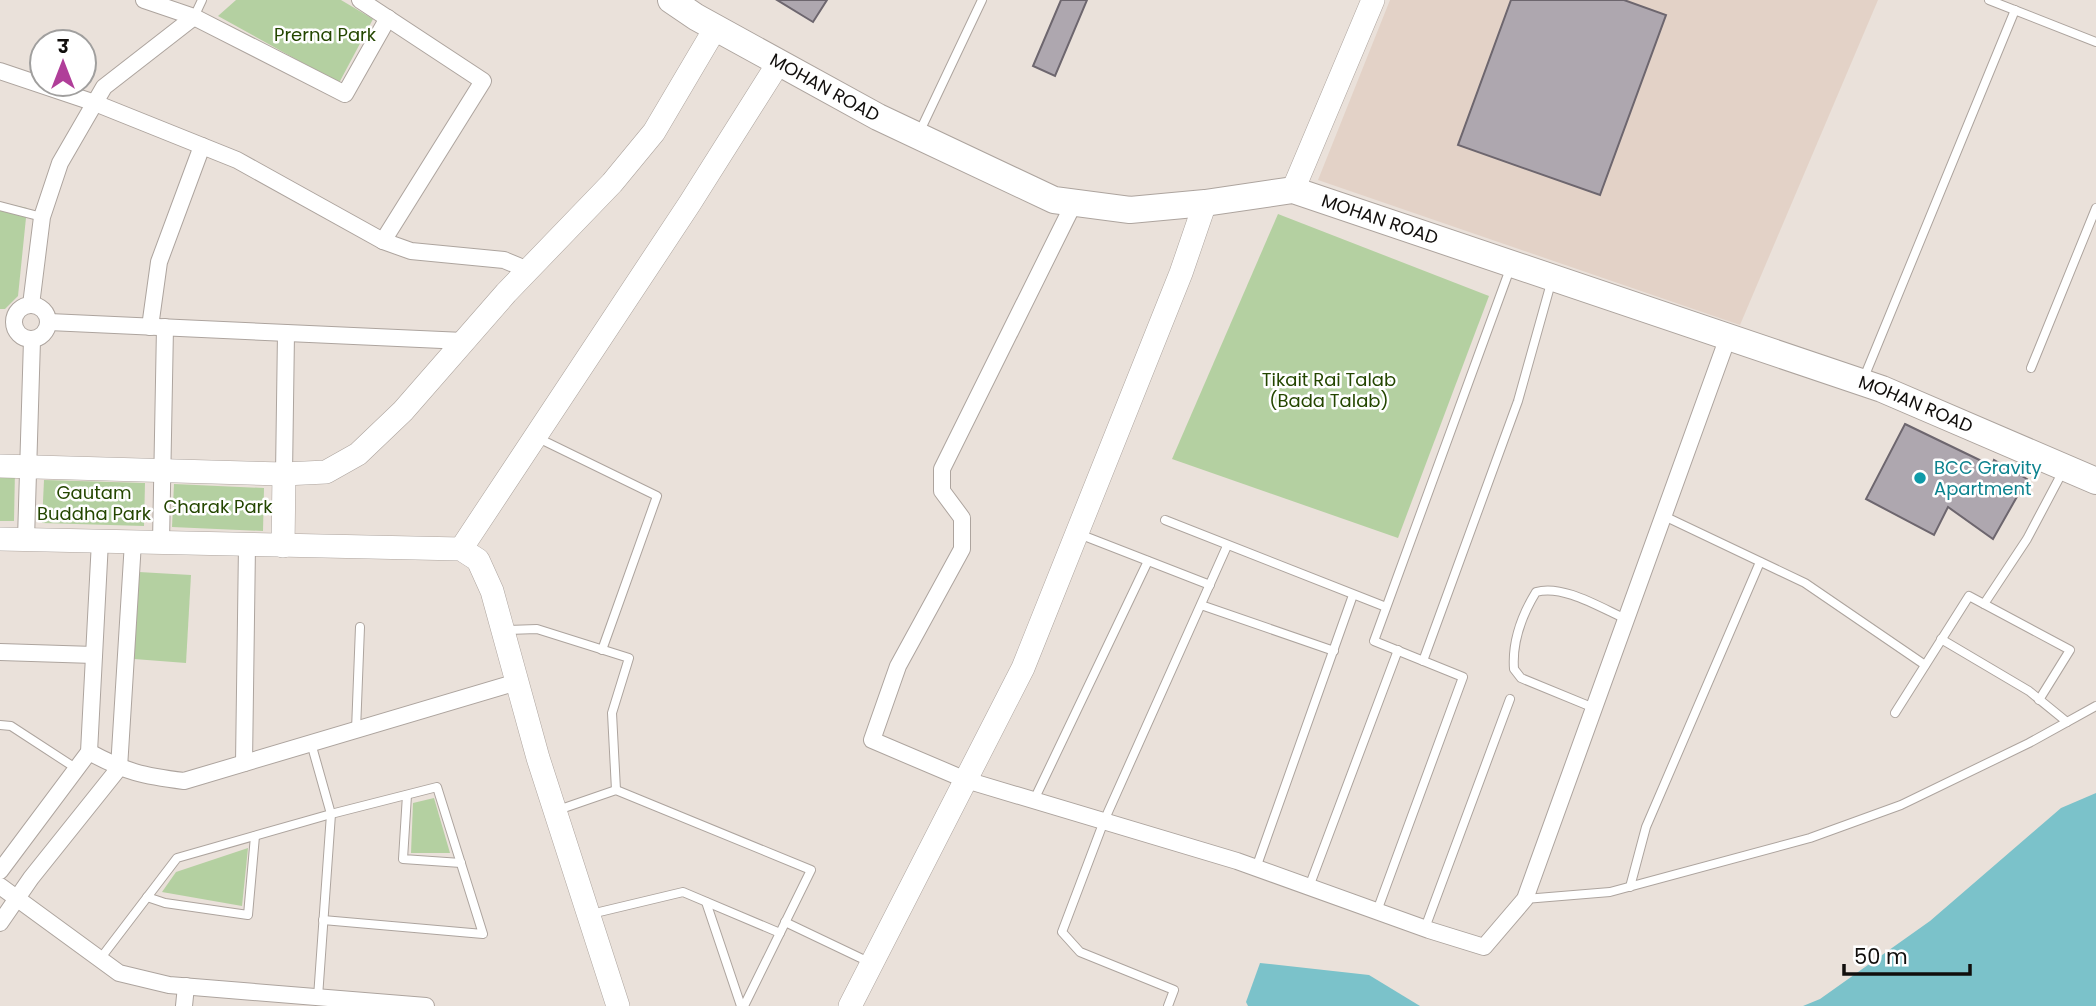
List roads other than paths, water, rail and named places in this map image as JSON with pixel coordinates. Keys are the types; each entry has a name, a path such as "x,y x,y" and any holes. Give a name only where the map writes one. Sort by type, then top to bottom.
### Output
{"main road":[{"name":"MOHAN ROAD","path":"671,0 878,117 1054,200 1130,211 1293,190 1862,382 2096,481"}],"street":[{"path":"144,0 194,17 345,94 388,18"},
{"path":"360,0 483,81 383,241"},
{"path":"1293,190 1373,0"},
{"path":"31,305 42,217 60,163 104,87 194,17"},
{"path":"0,466 284,474 327,472 358,454 403,411 528,270 612,183 654,132 716,27"},
{"path":"461,549 690,203 779,62"},
{"path":"0,71 95,103 237,160 383,241 411,251 505,260 528,270"},
{"path":"161,542 162,470 157,327 159,262 202,146"},
{"path":"1074,203 942,469 942,491 962,518 962,549 898,666 872,740 966,780 1256,868 1425,929 1485,947 1525,899 1728,337"},
{"path":"850,1006 1023,668 1181,273 1205,203"},
{"path":"31,305 44,310 49,322 44,334 32,340 19,335 7,322 19,310 31,305"},
{"path":"49,322 464,341"},
{"path":"284,546 286,333"},
{"path":"26,539 32,340"},
{"path":"0,538 461,549 478,560 492,591 537,758 618,1006"},
{"path":"0,871 89,752 100,541"},
{"path":"0,923 119,768 133,542"},
{"path":"244,763 247,545"},
{"path":"0,652 94,655"},
{"path":"89,752 119,768 149,777 184,781 517,682"},
{"path":"0,886 119,973 169,985 418,1006"},
{"path":"184,1006 186,986"}],"lane":[{"path":"194,17 202,0"},
{"path":"918,135 982,0"},
{"path":"1989,0 2096,42"},
{"path":"1862,382 2015,10"},
{"path":"0,206 42,217"},
{"path":"2031,368 2096,208"},
{"path":"1377,911 1464,677 1374,641 1512,264"},
{"path":"1423,661 1518,401 1552,277"},
{"path":"536,436 657,496 602,650"},
{"path":"1984,604 2027,539 2064,468"},
{"path":"1664,516 1805,583 1925,665"},
{"path":"1165,520 1386,607"},
{"path":"1076,533 1210,585"},
{"path":"1168,1006 1174,990 1080,952 1062,932 1104,821 1227,546"},
{"path":"1034,800 1148,561"},
{"path":"1630,887 1646,827 1760,562"},
{"path":"1594,708 1521,678 1514,669 1514,644 1536,592 1547,589 1561,591 1626,619"},
{"path":"1256,868 1353,595"},
{"path":"1895,713 1969,596 2070,650 2039,700"},
{"path":"1201,605 1334,651"},
{"path":"356,730 360,627"},
{"path":"503,631 537,629 629,658 612,713 616,790"},
{"path":"1941,639 2039,700 2067,722"},
{"path":"1309,887 1398,650"},
{"path":"1425,929 1510,699"},
{"path":"1525,899 1610,892 1810,838 1888,810 2029,743 2096,706"},
{"path":"0,725 11,726 77,769"},
{"path":"311,743 331,814 318,997"},
{"path":"100,959 177,858 437,787 483,933 323,920"},
{"path":"555,810 616,790 811,870 743,1006"},
{"path":"407,795 403,859 461,863"},
{"path":"147,897 165,903 248,915 255,836"},
{"path":"589,914 683,892 780,933"},
{"path":"706,902 743,1006"},
{"path":"785,922 872,963"}],"water":[{"path":"2096,793 2096,1006 1803,1006 1820,999 1930,921 2061,808"},
{"path":"1260,963 1369,975 1420,1006 1248,1006 1246,1002"}],"place":[{"name":"BCC Gravity Apartment","path":"1920,478"}],"park label":[{"name":"Prerna Park","path":"325,35"},
{"name":"Tikait Rai Talab (Bada Talab)","path":"1329,390"},
{"name":"Gautam Buddha Park","path":"94,503"},
{"name":"Charak Park","path":"218,507"}]}
